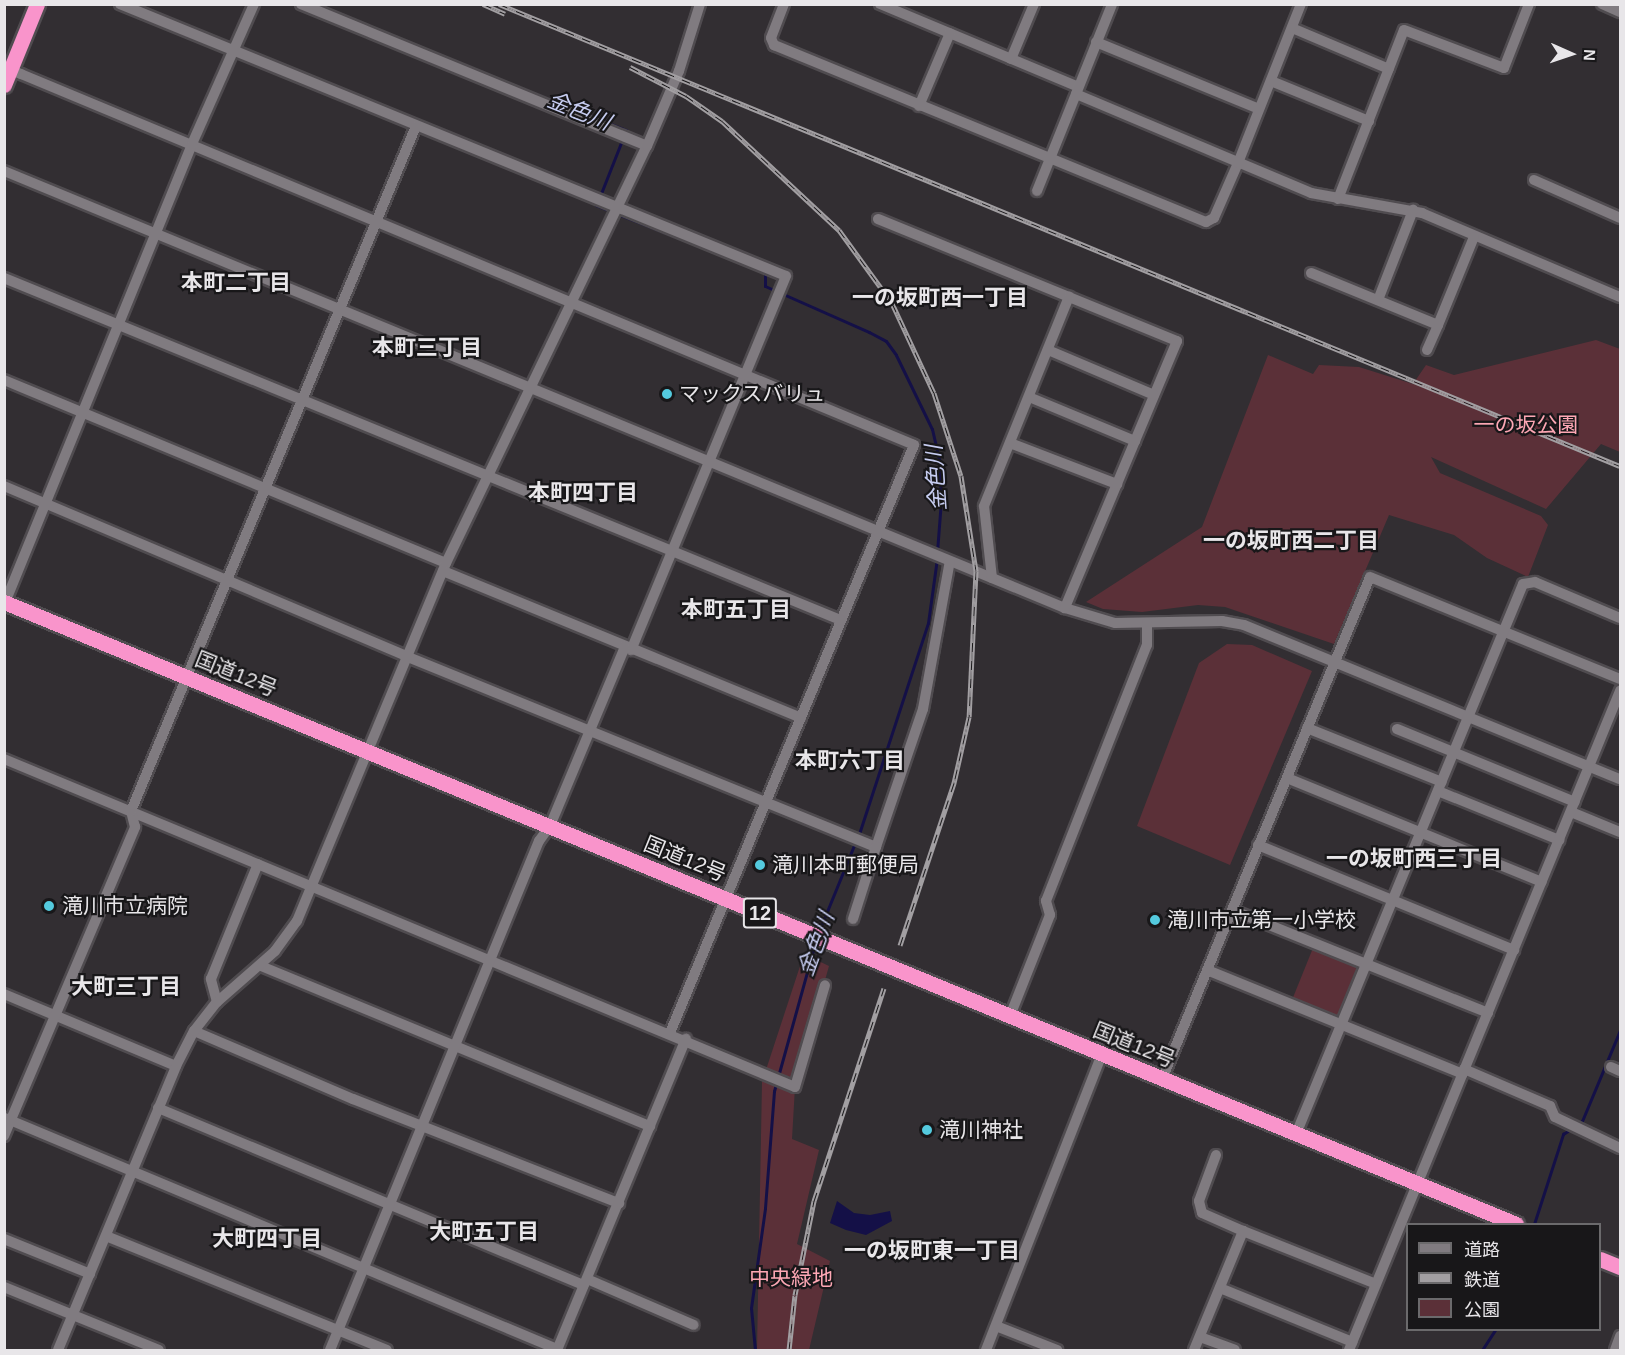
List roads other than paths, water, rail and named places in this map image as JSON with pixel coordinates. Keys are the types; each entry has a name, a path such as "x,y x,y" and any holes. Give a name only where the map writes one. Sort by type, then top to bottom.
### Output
{"highway":[{"path":"4,85 37,4"},
{"name":"国道12号","path":"5,603 1514,1223"},
{"path":"1601,1260 1620,1267"}],"street":[{"path":"120,4 232,52 786,276 672,552 590,731 550,826 539,841 330,1350"},
{"path":"5,603 192,144 254,4"},
{"path":"301,4 647,146"},
{"path":"58,1350 176,1065 194,1031 217,1002 261,966 297,921 444,567 486,475 647,146 683,60 700,4"},
{"path":"784,4 771,38 774,45 1049,160 1206,222 1214,218 1301,5"},
{"path":"880,4 1011,59 1238,163 1311,193 1413,210 1620,297"},
{"path":"1011,59 1034,4"},
{"path":"1037,190 1112,4"},
{"path":"1338,199 1404,30 1504,68 1529,4"},
{"path":"1602,4 1620,12"},
{"path":"1292,28 1389,69"},
{"path":"919,106 950,33"},
{"path":"1096,42 1259,109"},
{"path":"8,71 376,219 745,376 914,445 670,1032"},
{"path":"1271,81 1369,121"},
{"path":"4,1136 8,1119 56,1015 135,827 131,811 416,126"},
{"path":"4,171 339,311 1065,608 1115,622 1222,621 1244,625 1620,779"},
{"path":"1534,180 1620,219"},
{"path":"1378,300 1413,210"},
{"path":"878,219 1177,341 1065,608"},
{"path":"1427,350 1474,237"},
{"path":"1311,273 1438,325"},
{"path":"4,278 119,323 841,620"},
{"path":"992,578 984,506 1069,297"},
{"path":"1048,350 1154,395"},
{"path":"4,381 264,489 628,649 801,718"},
{"path":"1029,397 1135,441"},
{"path":"1010,443 1117,484"},
{"path":"4,486 408,657 876,847"},
{"path":"853,919 923,710 950,561"},
{"path":"1162,1079 1370,577 1620,679"},
{"path":"1296,1134 1523,584 1528,582 1620,618"},
{"path":"1011,1016 1050,915 1046,901 1147,645 1147,623"},
{"path":"1220,1288 1351,1346 1620,690"},
{"path":"1307,728 1559,840"},
{"path":"1397,729 1455,751 1620,832"},
{"path":"4,759 670,1032 795,1087 825,985"},
{"path":"1287,778 1542,882"},
{"path":"1258,845 1514,950"},
{"path":"217,1002 211,979 258,864"},
{"path":"1232,910 1488,1013"},
{"path":"261,966 650,1126"},
{"path":"1207,970 1550,1106 1555,1118 1620,1148"},
{"path":"4,994 176,1065"},
{"path":"194,1031 422,1126 619,1203"},
{"path":"8,1119 131,1173 557,1350 686,1040"},
{"path":"986,1350 1102,1054"},
{"path":"158,1108 389,1204 694,1325"},
{"path":"1216,1155 1199,1201 1202,1213 1376,1284"},
{"path":"1194,1350 1243,1231"},
{"path":"106,1236 387,1350"},
{"path":"4,1239 90,1274"},
{"path":"4,1287 159,1350"},
{"path":"996,1326 1057,1350"},
{"path":"1615,1350 1620,1336"},
{"path":"1200,1337 1235,1350"}],"waterway":[{"name":"金色川","path":"475,70 626,130 600,196"},
{"name":"金色川","path":"597,202 596,205 611,211"},
{"name":"金色川","path":"618,214 692,243"},
{"name":"金色川","path":"765,272 765,286 869,332 886,341 896,355 932,429 939,460 941,500 937,552"},
{"name":"金色川","path":"858,837 928,623 937,558"},
{"name":"金色川","path":"819,931 855,843"},
{"name":"金色川","path":"755,1350 751,1308 765,1208 774,1091 816,940"},
{"path":"1577,1125 1582,1121 1620,1030"},
{"path":"1534,1223 1563,1134 1571,1129"},
{"path":"1482,1350 1494,1331"}],"railway":[{"path":"483,4 505,14"},
{"path":"499,4 1620,466"},
{"path":"630,67 686,96 722,121 839,230 892,303 934,393 961,476 976,571 969,717 954,783 900,945"},
{"path":"789,1350 795,1295 814,1201 884,988"}],"place":[{"name":"マックスバリュ","path":"667,394"},
{"name":"滝川本町郵便局","path":"760,865"},
{"name":"滝川市立病院","path":"49,906"},
{"name":"滝川市立第一小学校","path":"1155,920"},
{"name":"滝川神社","path":"927,1130"}],"district":[{"name":"本町二丁目","path":"236,283"},
{"name":"一の坂町西一丁目","path":"940,298"},
{"name":"本町三丁目","path":"427,348"},
{"name":"本町四丁目","path":"583,493"},
{"name":"一の坂町西二丁目","path":"1291,541"},
{"name":"本町五丁目","path":"736,610"},
{"name":"本町六丁目","path":"850,761"},
{"name":"一の坂町西三丁目","path":"1414,859"},
{"name":"大町三丁目","path":"126,987"},
{"name":"大町五丁目","path":"484,1232"},
{"name":"大町四丁目","path":"267,1239"},
{"name":"一の坂町東一丁目","path":"932,1251"}],"park label":[{"name":"一の坂公園","path":"1526,425"},
{"name":"中央緑地","path":"791,1278"}]}
